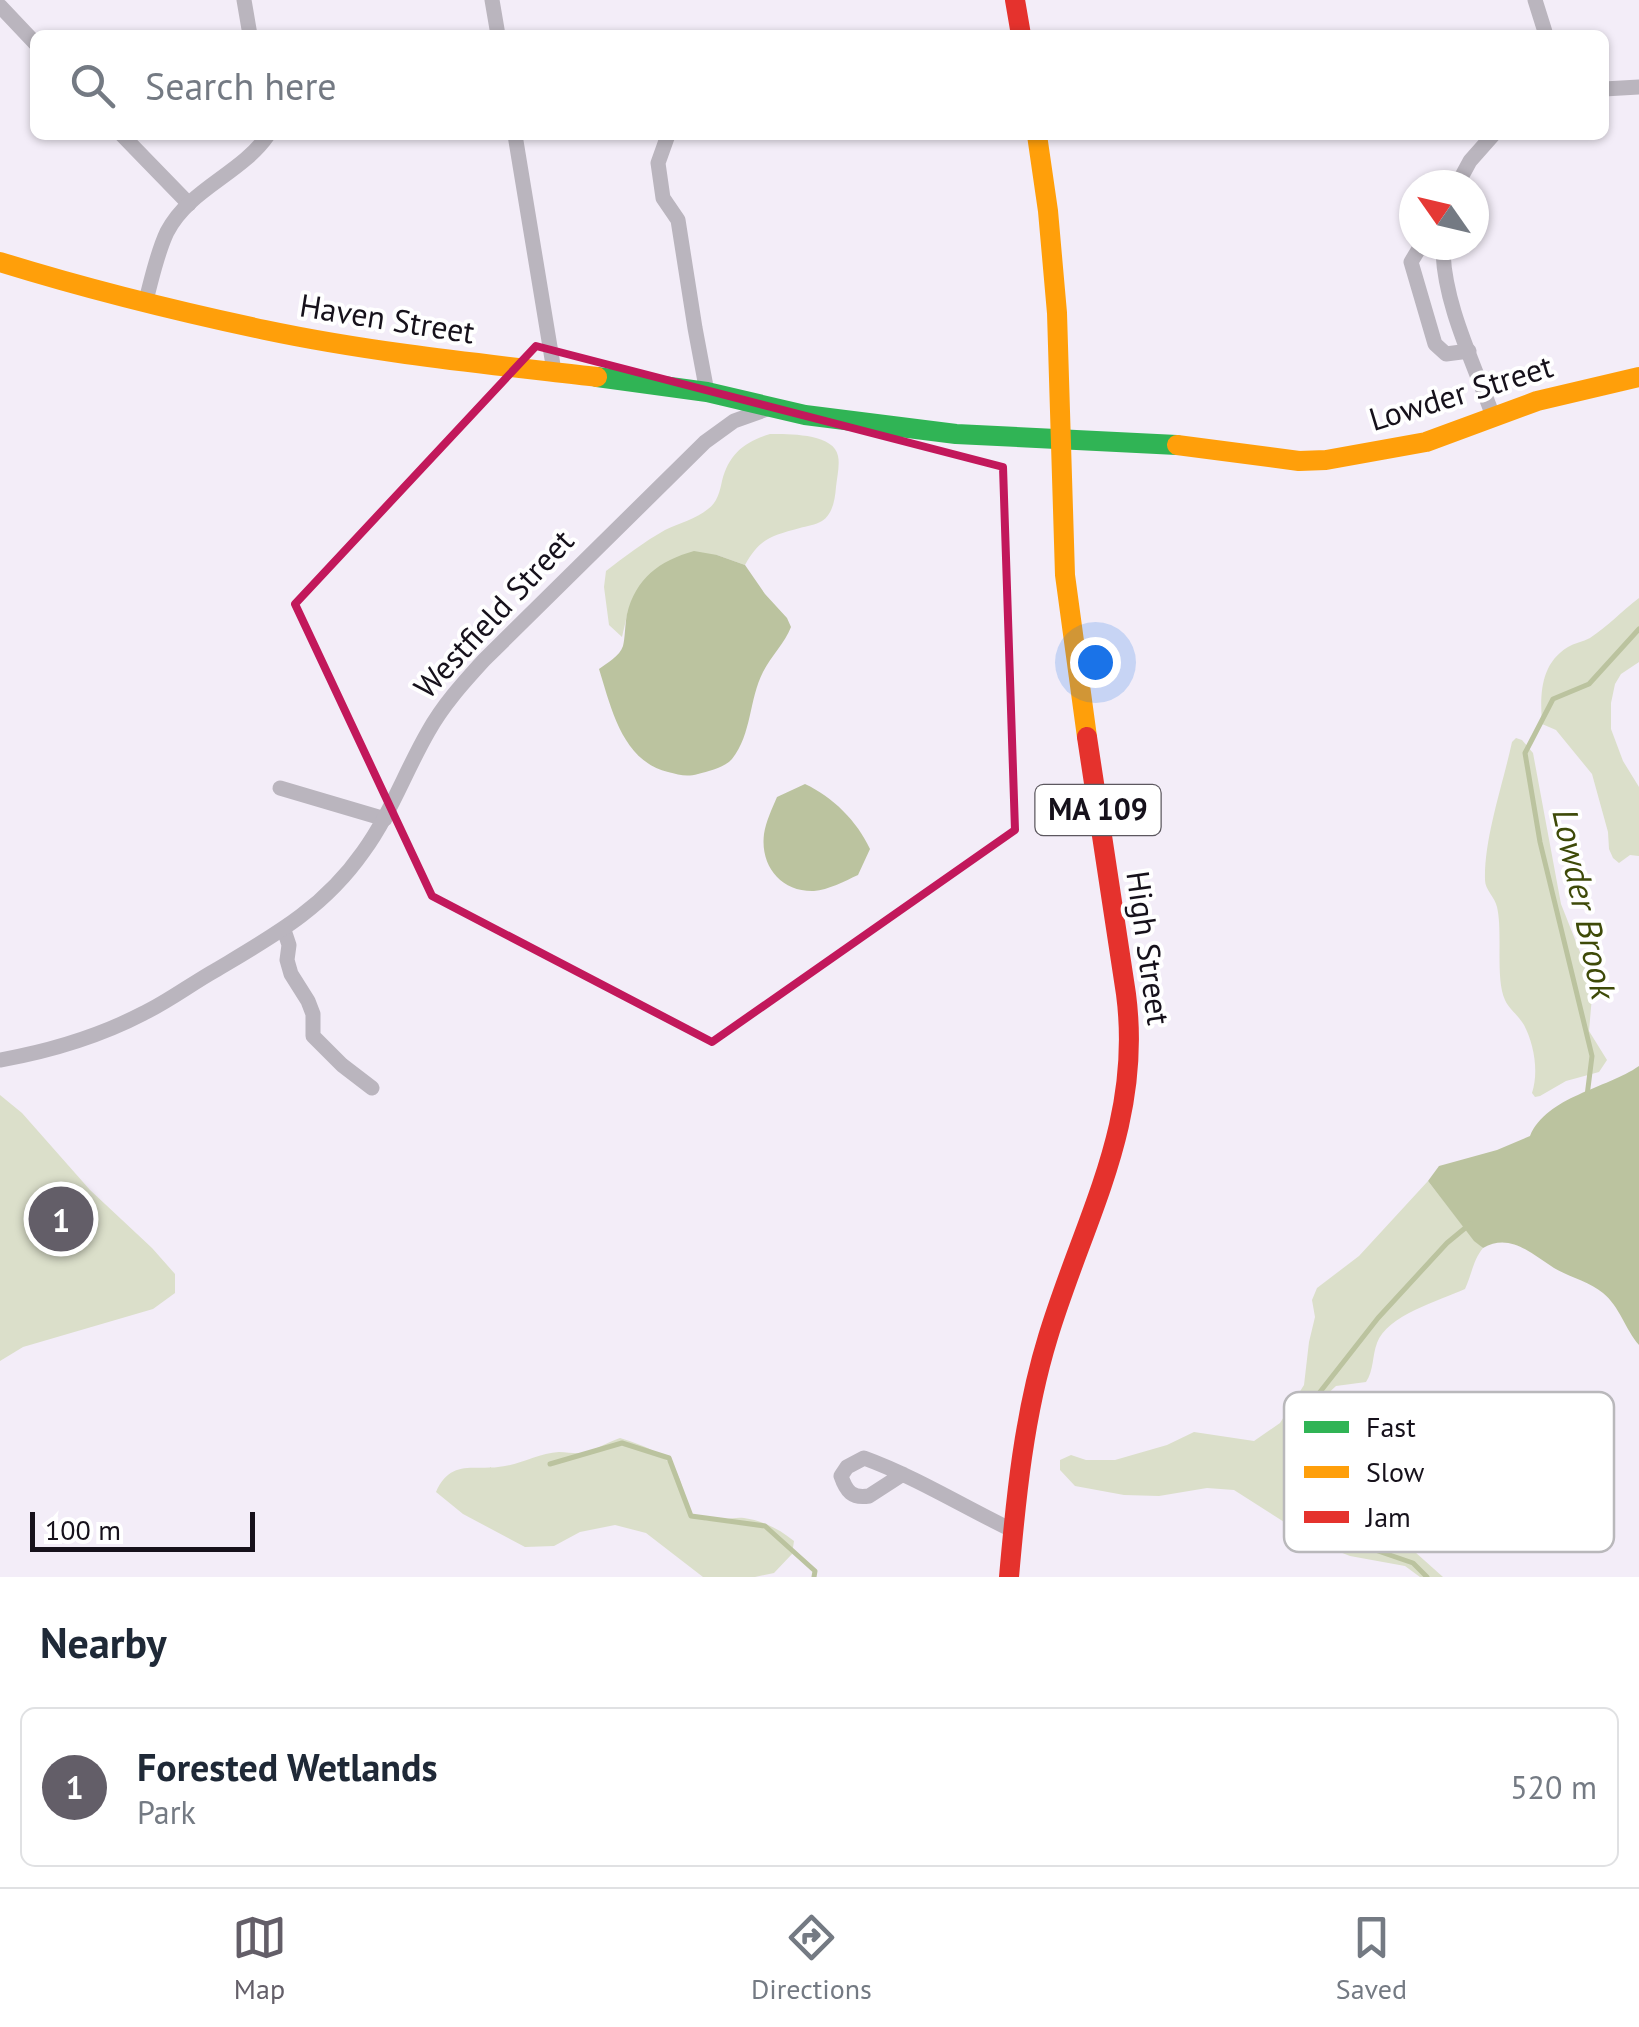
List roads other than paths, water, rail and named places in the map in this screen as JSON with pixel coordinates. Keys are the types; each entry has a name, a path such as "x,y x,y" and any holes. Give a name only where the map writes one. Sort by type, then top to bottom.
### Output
{"street":[{"path":"244,0 249,30"},
{"path":"492,0 497,30"},
{"path":"1016,0 1020,30"},
{"path":"1536,0 1545,30"},
{"path":"0,6 30,38"},
{"path":"1609,89 1639,87"},
{"path":"127,140 188,204"},
{"path":"146,300 168,231 188,204 257,151 265,140"},
{"path":"516,140 554,371"},
{"path":"666,140 658,163 664,198 678,220 708,392"},
{"name":"High Street","path":"1009,1577 1037,1374 1112,1159 1122,1123 1131,1049 1068,605 1055,290 1038,140"},
{"path":"1465,170 1489,140"},
{"path":"1412,260 1435,344 1446,354 1469,351"},
{"path":"1444,260 1449,294 1493,416"},
{"name":"Haven Street","path":"0,262 69,283 266,330 449,360 708,392 770,408"},
{"name":"Lowder Street","path":"1060,438 1160,443 1312,461 1426,442 1560,394 1639,377"},
{"path":"770,408 956,434 1060,438"},
{"name":"Westfield Street","path":"0,1060 48,1051 120,1024 165,1002 284,930 352,868 385,818 430,729 459,687 484,660 705,442 734,421 770,408"},
{"path":"280,788 385,818"},
{"path":"284,930 290,974 313,1014 313,1036 372,1088"},
{"path":"902,1474 1014,1530"}],"waterway":[{"name":"Lowder Brook","path":"1587,1096 1592,1056 1540,842 1525,753 1553,699 1589,684 1639,629"},
{"name":"Lowder Brook","path":"1320,1392 1378,1318 1447,1243 1470,1224"},
{"path":"550,1464 622,1443 669,1458 691,1516 765,1526 815,1571 814,1577"},
{"name":"Lowder Brook","path":"1381,1552 1413,1563 1427,1577"}],"place":[{"name":"Forested Wetlands","path":"61,1219"}]}
